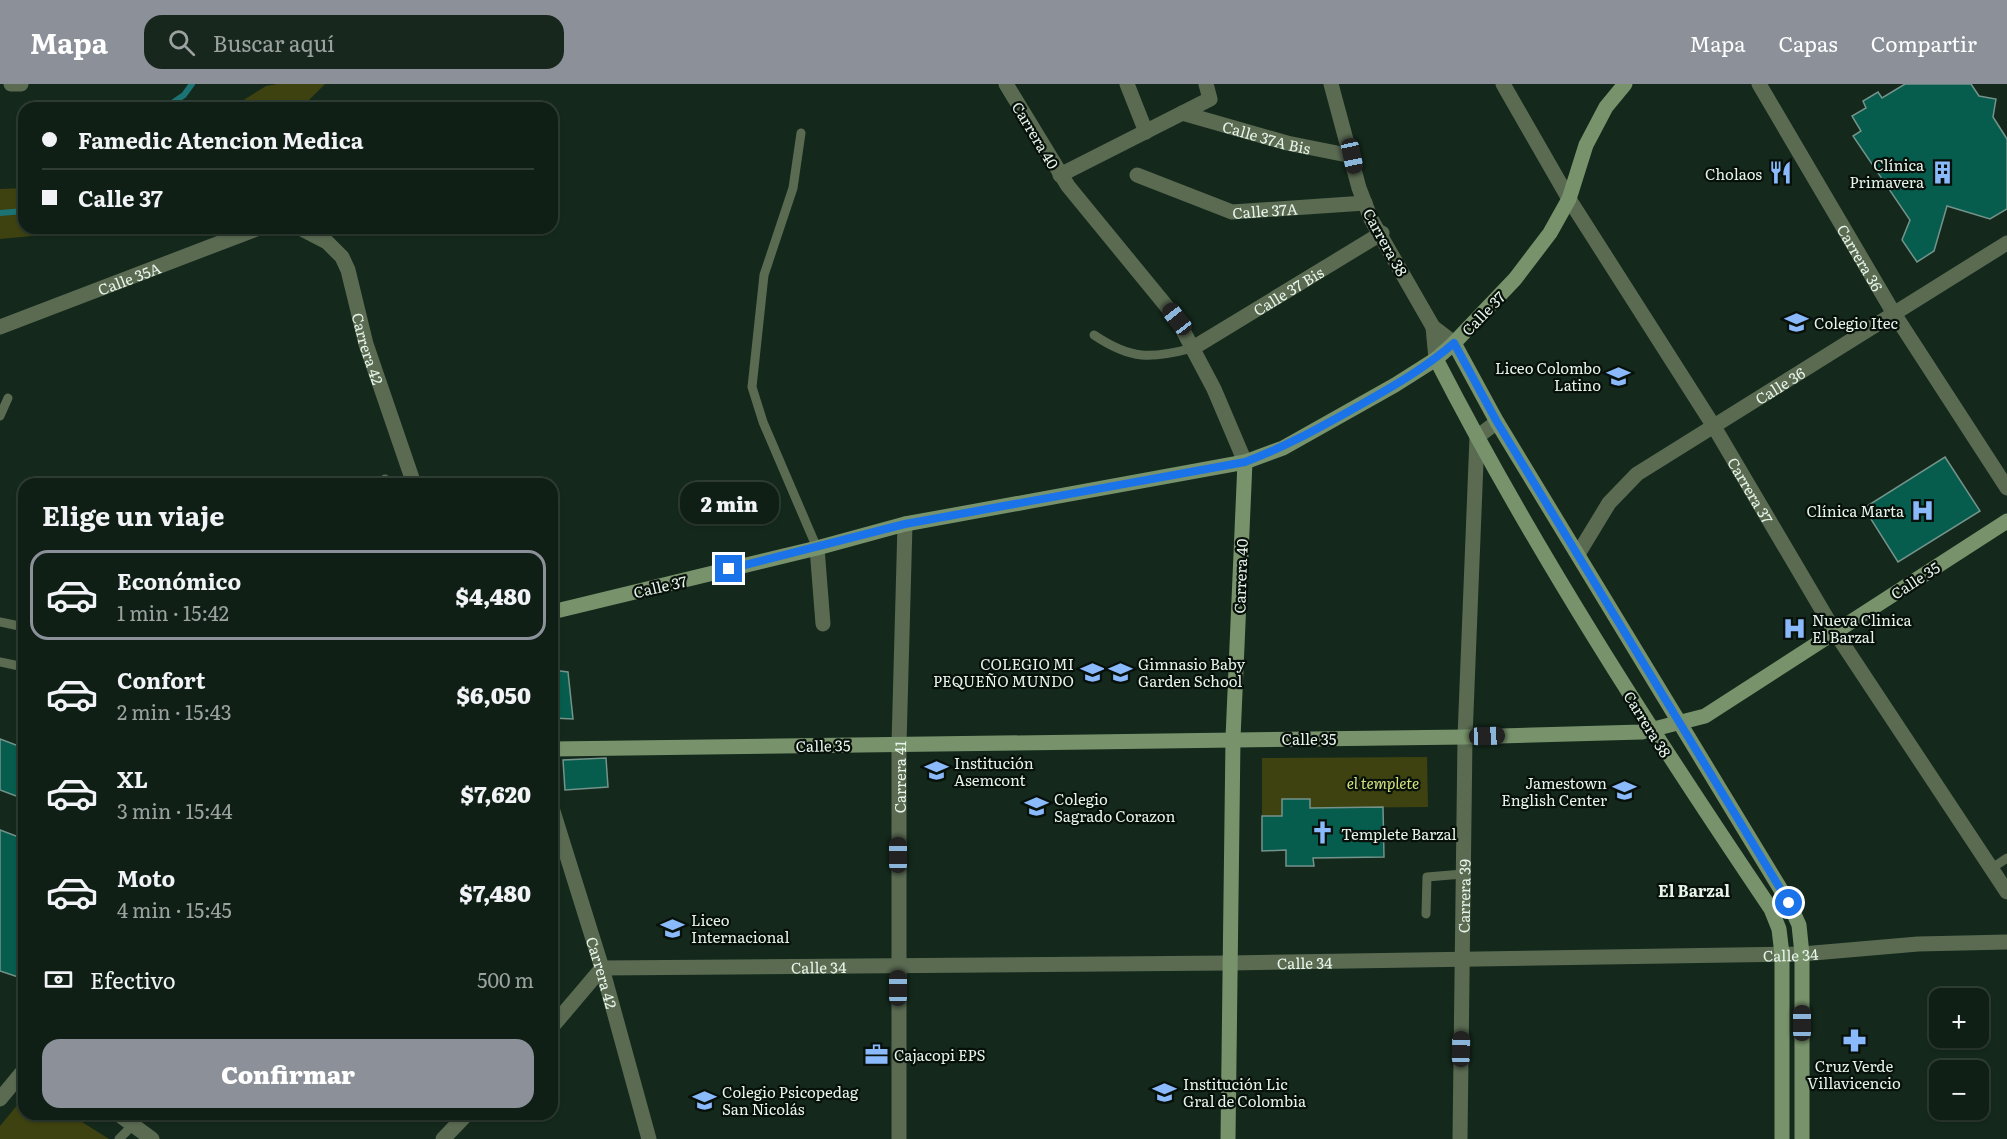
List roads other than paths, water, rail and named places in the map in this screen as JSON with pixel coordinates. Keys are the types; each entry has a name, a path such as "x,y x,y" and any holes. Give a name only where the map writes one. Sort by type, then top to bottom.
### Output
{"street":[{"path":"11,84 21,84"},
{"name":"Carrera 40","path":"1006,84 1060,175 1177,319 1245,462 1233,738 1228,1139"},
{"path":"1127,84 1146,132"},
{"name":"Carrera 38","path":"1331,84 1365,203 1434,327 1454,343 1497,422 1789,903 1799,926 1802,954 1802,1139"},
{"name":"Carrera 37","path":"1503,84 1569,199 1713,425 1835,632 2007,892"},
{"name":"Calle 37","path":"558,611 817,548 905,524 1245,462 1283,448 1436,359 1515,279 1550,233 1569,199 1586,145 1606,107 1625,84"},
{"name":"Carrera 36","path":"1760,84 1893,312 2007,488"},
{"path":"1060,175 1182,113 1208,91"},
{"name":"Calle 37A Bis","path":"1182,113 1287,143 1352,156"},
{"name":"Calle 37A","path":"1137,175 1232,213 1365,203"},
{"name":"Calle 37 Bis","path":"1192,348 1382,233"},
{"name":"Calle 35A","path":"0,327 243,234"},
{"name":"Carrera 42","path":"313,234 327,242 342,257 348,270 366,344 412,478"},
{"name":"Calle 36","path":"1578,554 1598,519 1622,488 1637,474 1893,312 2007,243"},
{"name":"Carrera 38","path":"1434,327 1436,359 1477,437 1650,729 1771,909 1779,929 1782,954 1782,1139"},
{"path":"1477,437 1497,422"},
{"name":"Carrera 39","path":"1460,1139 1465,737 1477,437"},
{"name":"Calle 35","path":"558,749 1233,738 1465,737 1650,729 1705,716 2007,521"},
{"name":"Carrera 41","path":"899,1139 899,744 905,524"},
{"path":"817,548 823,624"},
{"name":"Carrera 42","path":"558,827 602,968 649,1139"},
{"name":"Calle 34","path":"602,968 1230,963 1802,954 1918,944 2007,942"},
{"path":"558,1019 602,968"},
{"path":"0,1099 18,1077"},
{"path":"140,1120 152,1139"},
{"path":"443,1139 461,1120"}],"lane":[{"path":"801,133 794,188 764,275 752,387 763,422 817,548"},
{"path":"1094,335 1131,355 1158,357 1192,348"},
{"path":"0,416 8,398"},
{"path":"0,622 18,626"},
{"path":"0,662 18,666"},
{"path":"1992,868 2007,858"},
{"path":"1426,914 1427,877 1463,874"},
{"path":"119,1139 138,1120"}],"waterway":[{"path":"174,102 184,95 192,84"},
{"path":"0,213 18,212"}],"place":[{"name":"Cholaos","path":"1780,173"},
{"name":"Clínica Primavera","path":"1942,173"},
{"name":"Colegio Itec","path":"1796,322"},
{"name":"Liceo Colombo Latino","path":"1619,376"},
{"name":"Clínica Marta","path":"1922,510"},
{"name":"Nueva Clinica El Barzal","path":"1794,628"},
{"name":"COLEGIO MI PEQUEÑO MUNDO","path":"1092,672"},
{"name":"Gimnasio Baby Garden School","path":"1120,672"},
{"name":"Institución Asemcont","path":"936,771"},
{"name":"Jamestown English Center","path":"1625,791"},
{"name":"Colegio Sagrado Corazon","path":"1036,807"},
{"name":"Templete Barzal","path":"1323,833"},
{"name":"Liceo Internacional","path":"673,928"},
{"name":"Cruz Verde Villavicencio","path":"1854,1041"},
{"name":"Cajacopi EPS","path":"876,1054"},
{"name":"Institución Lic Gral de Colombia","path":"1165,1092"},
{"name":"Colegio Psicopedag San Nicolás","path":"704,1100"}],"district":[{"name":"El Barzal","path":"1694,890"}],"park label":[{"name":"el templete","path":"1383,782"}]}
